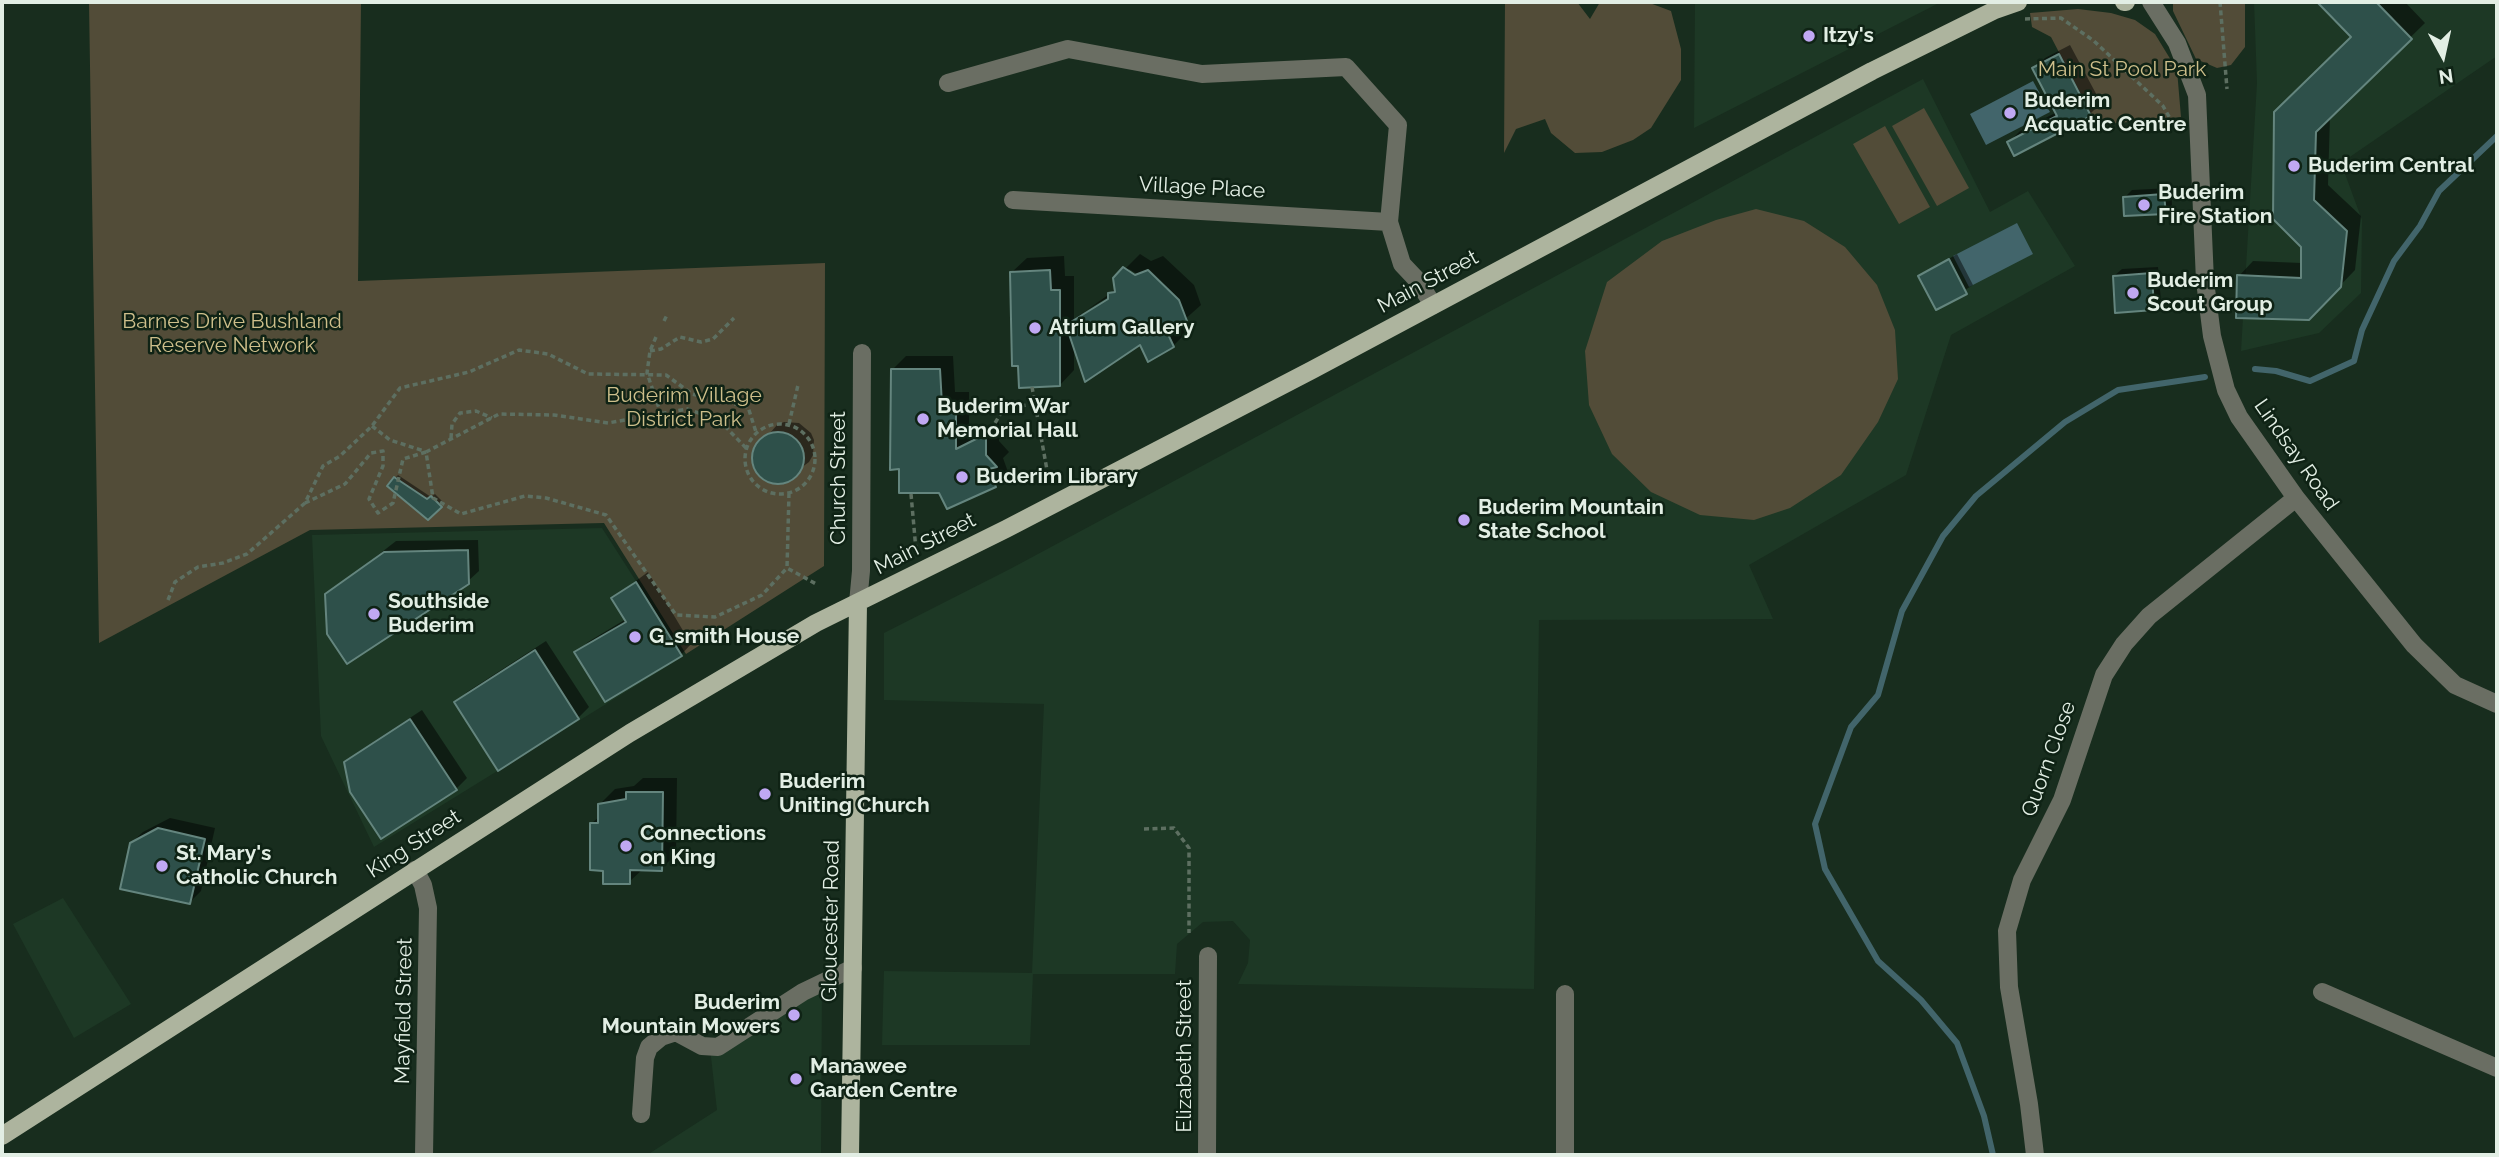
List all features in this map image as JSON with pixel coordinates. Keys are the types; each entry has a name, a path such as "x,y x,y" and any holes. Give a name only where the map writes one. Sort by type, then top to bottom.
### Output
{"main road":[{"name":"Main Street","path":"858,603 1056,503 1872,71 1995,10 2020,10"},
{"name":"King Street","path":"2,1136 630,733 816,623 858,603"},
{"name":"Gloucester Road","path":"850,1155 858,603"}],"street":[{"name":"Lindsay Road","path":"2151,2 2176,43 2197,95 2205,281 2212,336 2227,390 2255,443 2296,498 2431,663 2465,691 2497,704"},
{"path":"948,83 1068,49 1202,74 1346,67 1398,125 1389,222 1402,264 1418,281 1433,305"},
{"name":"Village Place","path":"1013,200 1389,222"},
{"name":"Church Street","path":"858,603 861,571 862,353"},
{"name":"Quorn Close","path":"2035,1155 2029,1104 2008,987 2007,931 2022,880 2062,800 2104,675 2124,643 2149,617 2296,498"},
{"name":"Mayfield Street","path":"415,870 423,885 428,908 424,1155"},
{"name":"Elizabeth Street","path":"1207,1155 1208,956"},
{"path":"641,1114 645,1058 649,1047 661,1037 676,1032 702,1046 718,1047 803,992 853,968"},
{"path":"2322,992 2497,1068"},
{"path":"1565,1155 1566,994"}],"path":[{"path":"2220,2 2227,89"},
{"path":"2020,10 2061,18 2094,41 2163,106 2176,130"},
{"path":"664,321 667,315"},
{"path":"650,351 660,349 680,337 701,342 713,339 734,318"},
{"path":"656,337 650,351 647,373 661,414"},
{"path":"305,503 323,466 340,456 372,426 400,388 469,372 519,350 548,354 588,374 667,375 692,394 748,407 756,432"},
{"path":"789,425 798,385"},
{"path":"1032,387 1049,481"},
{"path":"956,433 992,428 1004,408 1035,404"},
{"path":"390,440 383,451 383,466 369,499 379,513 393,503 403,459 426,452 499,414 554,415 608,424 687,409 719,420 746,448"},
{"path":"452,439 452,425 460,413 476,411 492,418"},
{"path":"789,425 807,437 815,458 808,480 789,493 766,492 756,485 744,465 746,448 756,432 765,426 789,425"},
{"path":"372,426 390,440 426,452"},
{"path":"168,600 175,582 198,567 223,563 247,554 305,503 345,484 372,453 383,451"},
{"path":"426,452 433,498 461,514 525,496 546,498 606,515 676,615 715,617 761,595 787,568 789,493"},
{"path":"911,494 916,550"},
{"path":"787,568 818,585"},
{"path":"1144,829 1174,828 1189,848 1189,933"}],"shaded area":[{"path":"1695,2 1941,2 1694,128"},
{"path":"2254,2 2497,2 2497,56 2341,163 2362,220 2361,293 2319,333 2241,351 2257,83"},
{"name":"Buderim Mountain State School","path":"1923,79 1990,212 2028,191 2075,266 1951,335 1906,475 1749,565 1773,619 1539,620 1534,989 1238,984 1248,963 1250,940 1233,921 1203,922 1177,944 1175,974 1033,974 1030,1045 882,1045 884,971 1032,973 1044,704 884,700 884,633 1010,569"},
{"path":"602,528 684,656 374,847 321,736 312,535"},
{"path":"63,898 131,1004 74,1038 13,924"},
{"path":"822,983 821,1155 647,1155 717,1110 710,1048"}],"green space":[{"path":"89,2 361,2 358,281 825,263 824,566 686,654 604,523 310,530 99,643"},
{"path":"1505,2 1577,2 1590,19 1600,2 1647,2 1671,11 1681,49 1681,80 1651,128 1633,140 1602,152 1575,153 1551,133 1545,119 1516,129 1504,153"},
{"path":"2173,2 2245,2 2245,47 2231,65 2217,68 2196,59 2173,11"},
{"name":"Main St Pool Park","path":"2078,9 2111,13 2135,20 2155,34 2177,70 2181,117 2097,125 2051,37 2032,27 2030,13"},
{"path":"1924,108 1969,188 1937,206 1892,126"},
{"path":"1885,126 1930,207 1899,224 1853,144"},
{"path":"1756,209 1804,221 1845,247 1877,285 1895,330 1898,379 1878,422 1841,475 1790,508 1754,520 1700,515 1651,492 1612,454 1589,405 1585,351 1607,282 1662,241 1716,220"}],"water":[{"name":"Buderim Acquatic Centre","path":"2033,81 2050,112 1986,145 1970,114"},
{"path":"2017,223 2033,254 1969,287 1953,256"}],"building":[{"name":"Buderim Central","path":"2317,2 2376,2 2412,39 2316,132 2314,200 2347,231 2341,287 2309,320 2236,318 2237,275 2301,278 2301,247 2273,219 2274,112 2351,37"},
{"path":"2059,54 2091,116 2014,156 2007,142 2057,116 2032,68"},
{"name":"Buderim Fire Station","path":"2164,194 2166,214 2124,216 2123,197"},
{"path":"1949,259 1967,294 1936,310 1918,276"},
{"path":"1123,267 1135,275 1148,270 1179,300 1187,321 1167,332 1174,347 1148,362 1140,345 1085,382 1066,325 1108,299 1108,293 1115,292 1113,278"},
{"name":"Atrium Gallery","path":"1050,270 1051,290 1060,290 1060,386 1019,388 1018,366 1012,366 1010,272"},
{"name":"Buderim Scout Group","path":"2152,273 2154,310 2115,313 2113,276"},
{"name":"Buderim War Memorial Hall","path":"891,369 940,369 942,405 956,405 956,449 986,434 986,455 997,467 989,469 996,487 947,509 939,493 899,493 899,469 890,470"},
{"path":"778,432 788,434 796,440 802,448 802,468 796,476 788,482 778,484 768,482 760,476 754,468 752,458 754,448 760,440 768,434"},
{"path":"394,477 427,499 431,496 442,507 428,520 387,486"},
{"name":"Southside Buderim","path":"468,550 469,584 347,664 327,634 325,594 384,552"},
{"name":"G_smith House","path":"636,582 682,656 605,702 574,652 626,622 611,598"},
{"path":"535,650 579,719 498,771 454,702"},
{"path":"410,719 457,790 381,839 350,792 344,762"},
{"name":"Connections on King","path":"626,792 663,792 662,871 630,870 630,884 603,884 603,871 590,870 590,823 598,823 598,804 626,799"},
{"name":"St. Mary's Catholic Church","path":"158,828 205,839 190,904 120,889 130,843"}],"waterway":[{"path":"2255,369 2276,371 2310,381 2354,361 2362,330 2394,261 2420,226 2439,191 2497,136"},
{"path":"1993,1155 1984,1116 1957,1043 1921,1000 1878,961 1825,869 1815,824 1851,727 1878,695 1902,611 1943,536 1976,496 2065,422 2118,390 2205,377"}],"place":[{"name":"Itzy's","path":"1809,36"},
{"name":"Buderim Acquatic Centre","path":"2010,113"},
{"name":"Buderim Central","path":"2294,166"},
{"name":"Buderim Fire Station","path":"2144,205"},
{"name":"Buderim Scout Group","path":"2133,293"},
{"name":"Atrium Gallery","path":"1035,328"},
{"name":"Buderim War Memorial Hall","path":"923,419"},
{"name":"Buderim Library","path":"962,477"},
{"name":"Buderim Mountain State School","path":"1464,520"},
{"name":"Southside Buderim","path":"374,614"},
{"name":"G_smith House","path":"635,637"},
{"name":"Buderim Uniting Church","path":"765,794"},
{"name":"Connections on King","path":"626,846"},
{"name":"St. Mary's Catholic Church","path":"162,866"},
{"name":"Buderim Mountain Mowers","path":"794,1015"},
{"name":"Manawee Garden Centre","path":"796,1079"}],"park label":[{"name":"Barnes Drive Bushland Reserve Network","path":"232,334"},
{"name":"Buderim Village District Park","path":"684,408"}]}
